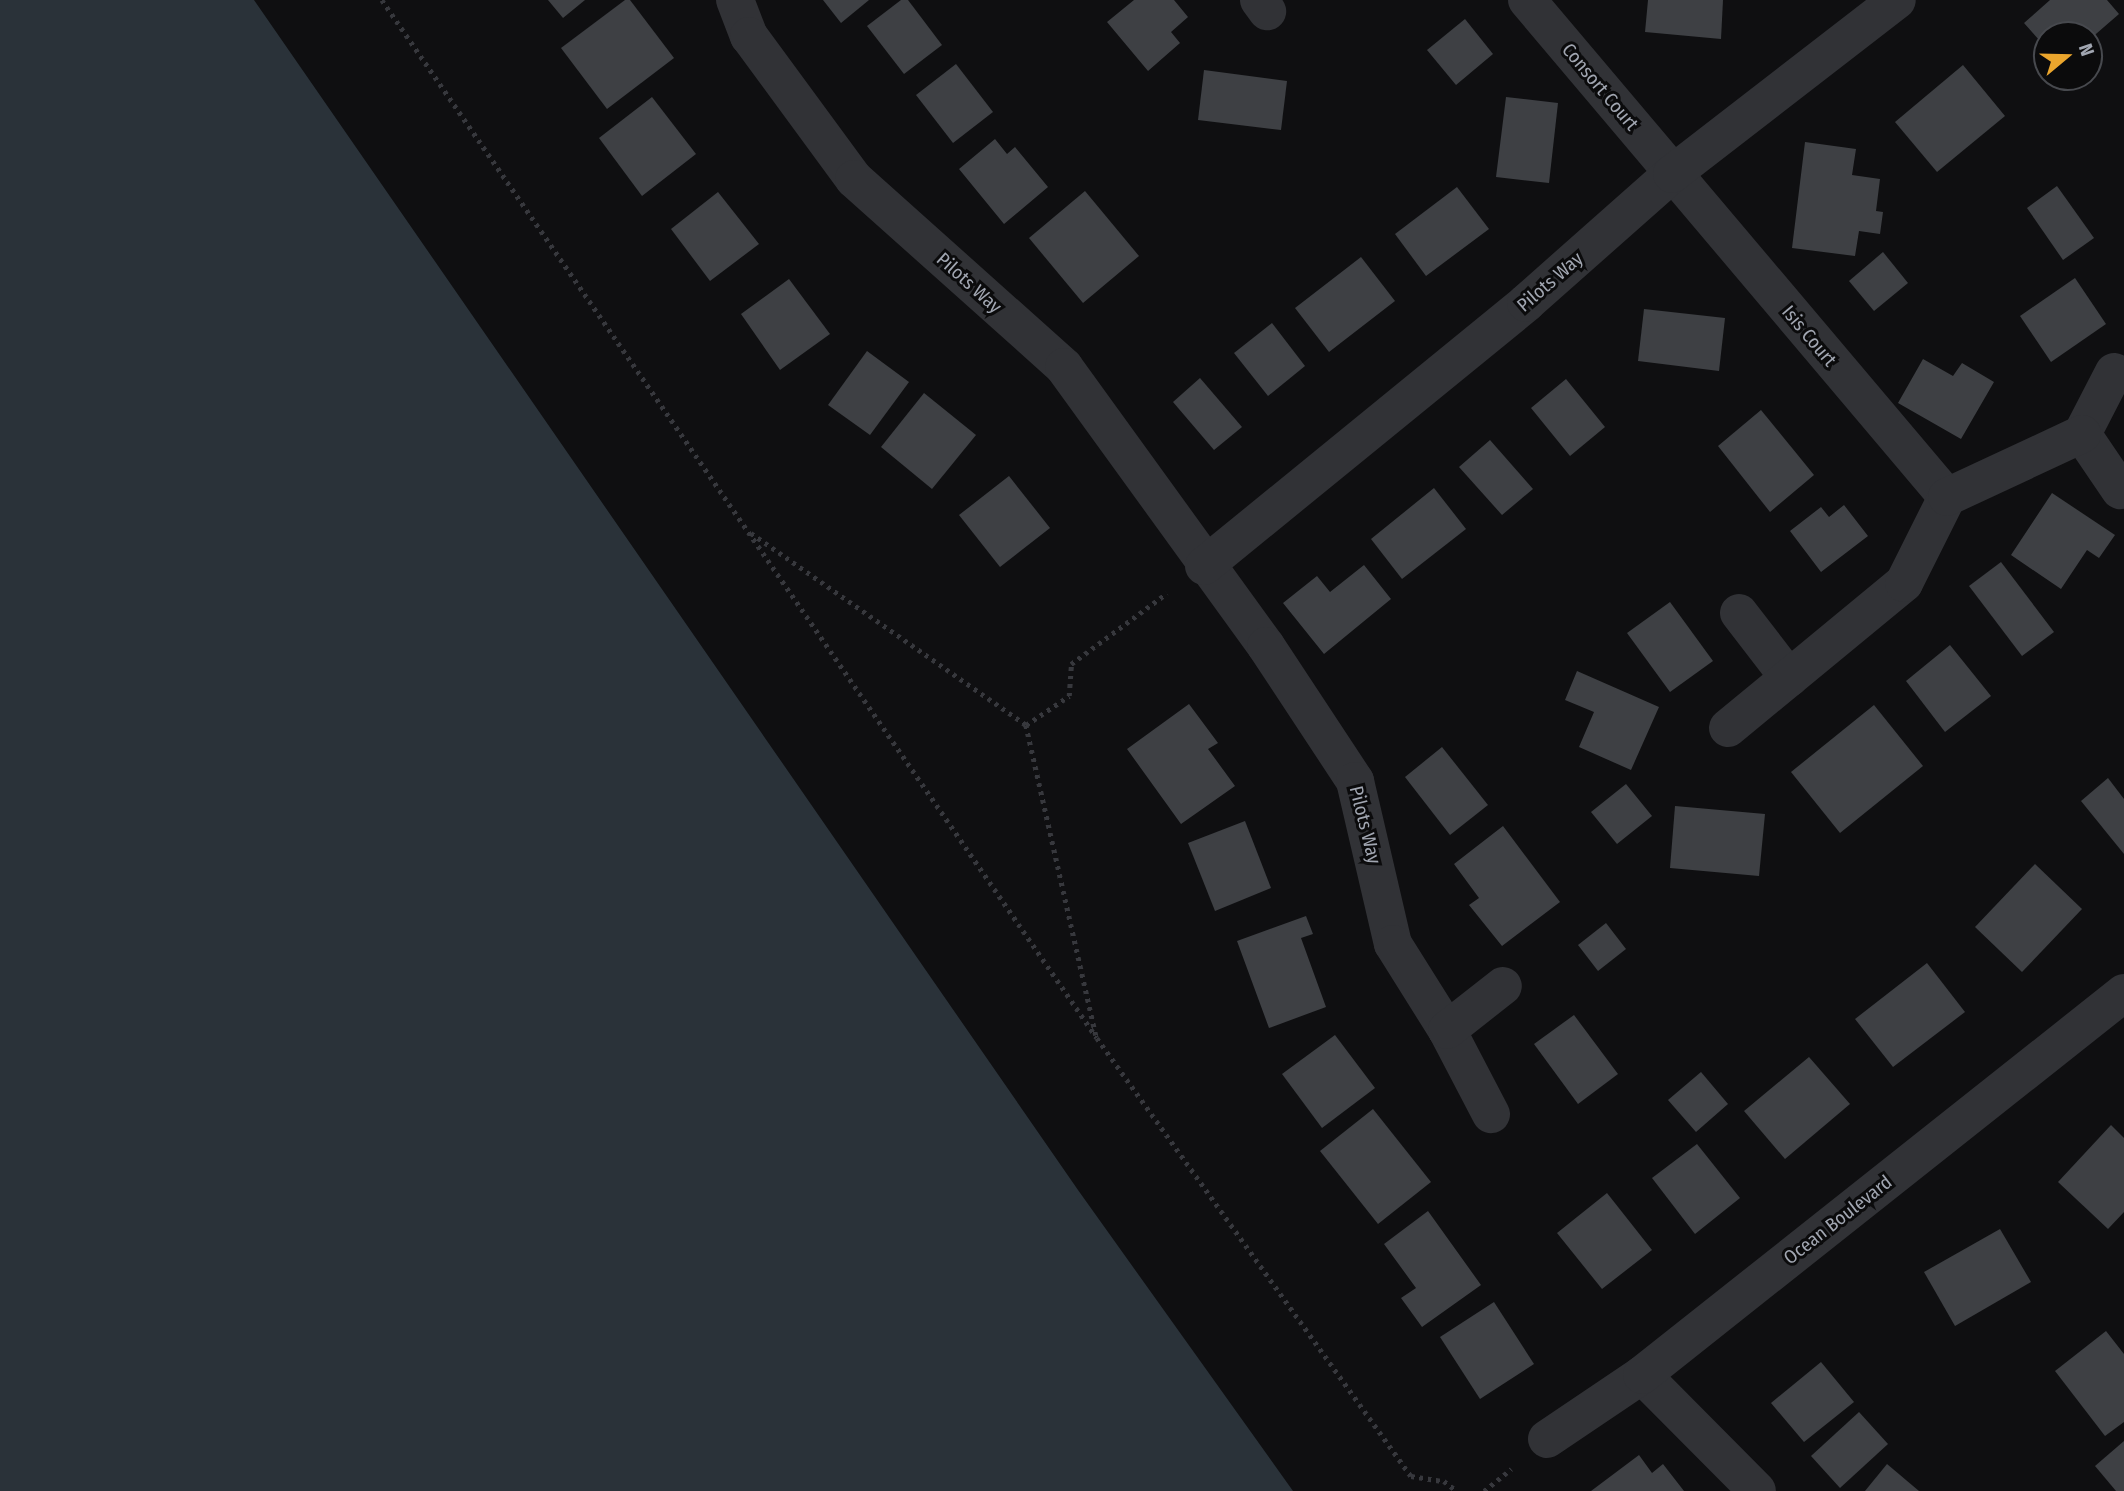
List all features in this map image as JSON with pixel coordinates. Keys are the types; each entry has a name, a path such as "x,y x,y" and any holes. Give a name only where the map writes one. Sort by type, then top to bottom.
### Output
{"street":[{"name":"Pilots Way","path":"734,0 749,36 854,179 1064,367 1204,566 1266,646 1355,781 1393,944 1447,1030 1491,1114"},
{"name":"Consort Court","path":"1527,0 1672,174"},
{"name":"Pilots Way","path":"1204,566 1505,321 1672,174 1897,0"},
{"name":"Isis Court","path":"1672,174 1947,497"},
{"path":"1728,728 1904,583 1947,497 2082,434 2114,372"},
{"path":"2082,434 2120,491"},
{"path":"1739,613 1789,678"},
{"path":"1447,1030 1503,986"},
{"name":"Ocean Boulevard","path":"1547,1439 1642,1375 2124,993"},
{"path":"1642,1375 1757,1491"}],"path":[{"path":"382,0 1097,1038 1411,1476 1444,1480 1457,1491"},
{"path":"748,531 1026,725 1097,1038"},
{"path":"1026,725 1069,696 1071,664 1204,566"}],"shaded area":[{"path":"0,0 254,0 1078,1190 1293,1491 0,1491"}],"building":[{"path":"548,0 585,0 563,18"},
{"path":"625,0 630,0 674,58 607,109 561,48"},
{"path":"823,0 869,0 841,23"},
{"path":"901,0 908,0 942,45 904,74 867,26"},
{"path":"1134,0 1174,0 1188,17 1171,32 1180,43 1148,71 1107,22"},
{"path":"1648,0 1723,0 1721,39 1645,32"},
{"path":"2050,0 2107,0 2119,14 2103,28 2103,21 2033,21 2033,33 2024,23"},
{"path":"1465,19 1493,54 1456,85 1427,50"},
{"path":"956,64 993,112 953,143 916,95"},
{"path":"1963,65 2005,116 1937,172 1895,122"},
{"path":"1204,70 1287,81 1281,130 1198,120"},
{"path":"652,97 696,154 642,196 599,138"},
{"path":"1506,97 1558,103 1549,183 1496,177"},
{"path":"995,139 1007,154 1015,147 1048,187 1004,224 959,169"},
{"path":"1805,142 1856,149 1852,175 1880,179 1876,211 1883,212 1880,234 1859,231 1855,256 1792,248"},
{"path":"2057,186 2094,238 2063,260 2027,208"},
{"path":"1457,187 1489,229 1426,276 1395,234"},
{"path":"1085,191 1139,256 1083,303 1029,238"},
{"path":"718,192 759,244 710,281 671,229"},
{"path":"1883,252 1908,283 1874,311 1849,281"},
{"path":"1361,257 1395,301 1329,352 1295,308"},
{"path":"2075,278 2106,324 2051,362 2020,316"},
{"path":"789,279 830,334 780,370 741,314"},
{"path":"1644,309 1725,318 1719,371 1638,361"},
{"path":"1272,323 1305,366 1268,396 1234,353"},
{"path":"867,351 909,382 870,435 828,405"},
{"path":"1923,359 1953,376 1962,363 1994,382 1961,439 1898,403"},
{"path":"1200,378 1242,427 1214,450 1173,402"},
{"path":"1566,379 1605,427 1570,456 1531,408"},
{"path":"924,393 976,435 932,489 881,447"},
{"path":"1761,410 1814,475 1770,512 1718,446"},
{"path":"1490,440 1533,489 1502,515 1459,467"},
{"path":"1009,476 1050,528 1000,567 959,515"},
{"path":"1434,488 1466,529 1402,579 1371,539"},
{"path":"2052,493 2115,535 2099,558 2087,550 2061,589 2011,555"},
{"path":"1844,505 1868,536 1821,572 1790,531 1821,507 1829,517"},
{"path":"2001,562 2054,632 2022,656 1969,586"},
{"path":"1364,565 1391,599 1324,654 1283,603 1317,576 1330,592"},
{"path":"1670,602 1713,661 1670,692 1627,633"},
{"path":"1950,645 1991,696 1945,732 1906,681"},
{"path":"1577,671 1659,707 1631,770 1579,747 1594,712 1565,700"},
{"path":"1189,704 1218,743 1208,749 1235,786 1181,824 1127,749"},
{"path":"1874,705 1923,766 1840,833 1791,772"},
{"path":"1442,747 1488,805 1450,835 1405,777"},
{"path":"2108,778 2124,799 2124,854 2081,801"},
{"path":"1626,784 1652,816 1617,844 1591,812"},
{"path":"1675,806 1765,814 1759,876 1670,868"},
{"path":"1245,821 1271,888 1215,911 1188,843"},
{"path":"1503,826 1560,902 1502,946 1469,905 1479,898 1454,864"},
{"path":"2035,864 2082,909 2022,972 1975,927"},
{"path":"1306,916 1313,934 1301,938 1326,1007 1269,1028 1237,941"},
{"path":"1606,923 1626,949 1598,971 1578,945"},
{"path":"1927,963 1965,1012 1893,1067 1855,1019"},
{"path":"1574,1015 1618,1074 1578,1104 1534,1044"},
{"path":"1335,1035 1375,1088 1322,1128 1282,1074"},
{"path":"1809,1057 1850,1104 1785,1159 1744,1111"},
{"path":"1701,1072 1728,1104 1696,1132 1668,1100"},
{"path":"1373,1109 1431,1182 1378,1224 1320,1151"},
{"path":"2111,1125 2124,1138 2124,1212 2108,1229 2058,1182"},
{"path":"1697,1144 1740,1198 1695,1234 1652,1178"},
{"path":"1607,1193 1652,1250 1602,1289 1557,1233"},
{"path":"1428,1211 1481,1285 1422,1327 1401,1298 1416,1288 1384,1244"},
{"path":"2000,1229 2031,1282 1955,1326 1924,1272"},
{"path":"1494,1302 1534,1364 1480,1399 1440,1337"},
{"path":"2106,1331 2124,1354 2124,1422 2105,1436 2055,1371"},
{"path":"1821,1362 1854,1402 1804,1442 1771,1403"},
{"path":"1859,1412 1888,1444 1840,1488 1811,1456"},
{"path":"2124,1441 2124,1491 2116,1491 2095,1466"},
{"path":"1639,1455 1652,1473 1663,1464 1684,1491 1591,1491"},
{"path":"1887,1464 1919,1491 1865,1491"}]}
